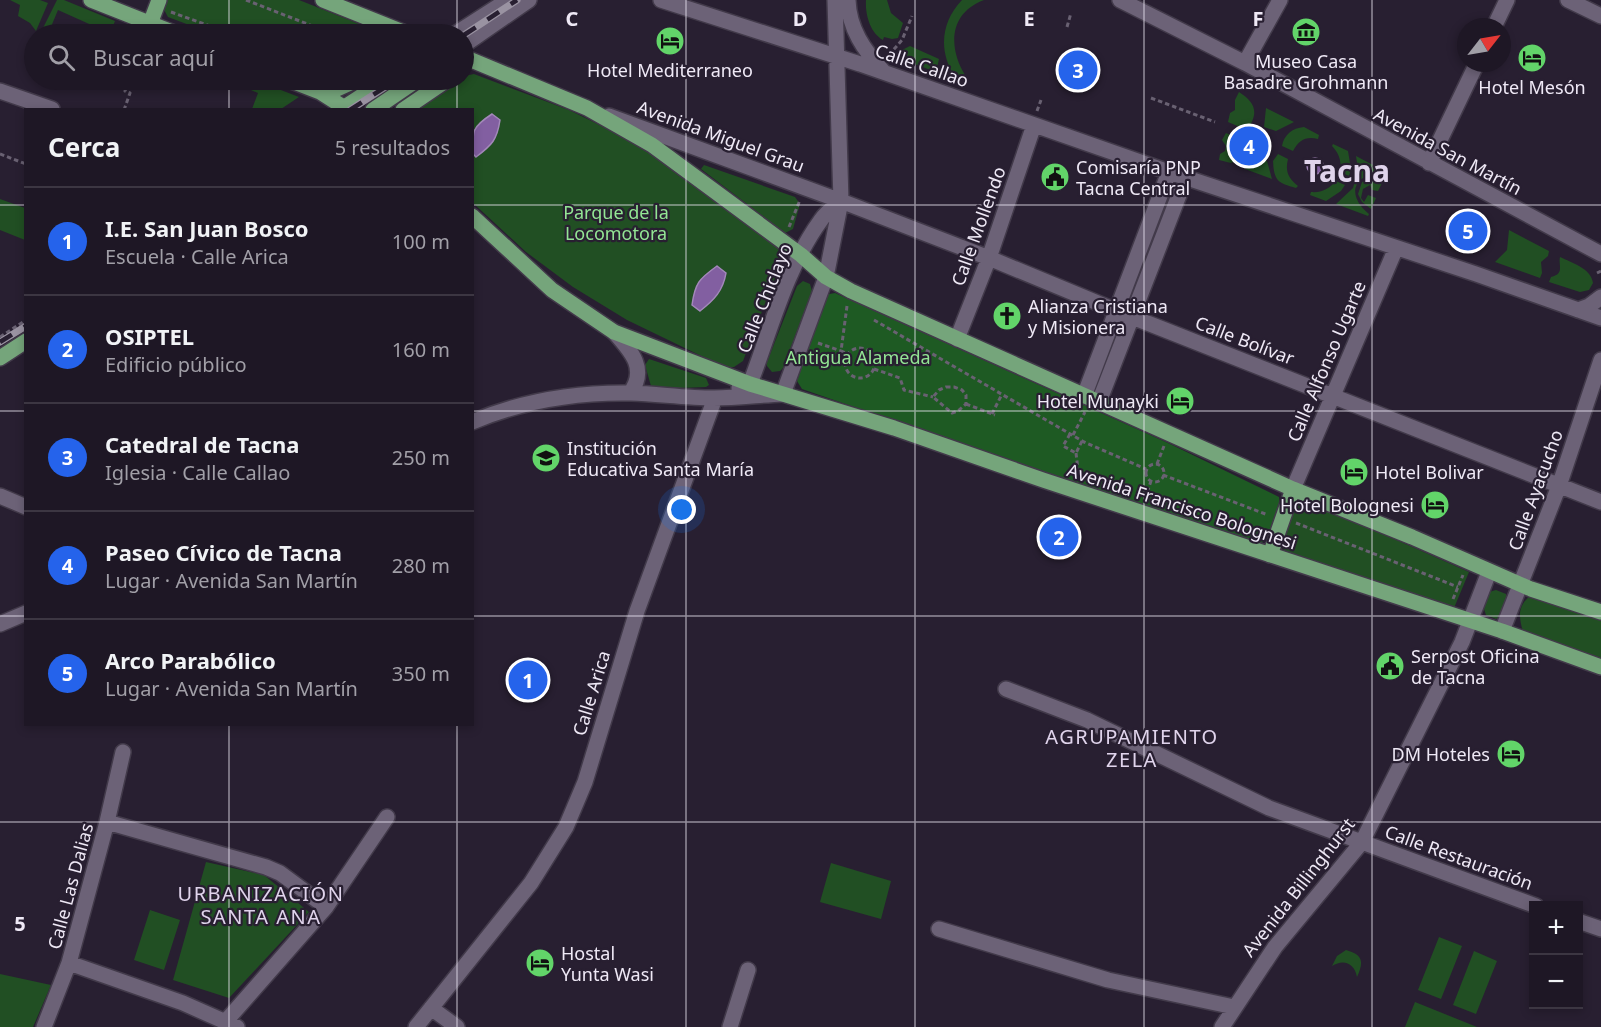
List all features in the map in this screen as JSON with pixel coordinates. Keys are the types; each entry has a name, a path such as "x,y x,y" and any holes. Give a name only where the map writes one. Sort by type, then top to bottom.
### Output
{"main road":[{"path":"91,0 150,24 164,3"},
{"path":"323,0 380,24"},
{"name":"Avenida Miguel Grau","path":"474,61 587,108 652,145 801,255"},
{"path":"474,68 490,68"},
{"path":"313,90 342,108"},
{"path":"320,93 335,90"},
{"path":"345,108 372,90"},
{"path":"377,108 403,90"},
{"path":"405,108 431,90"},
{"path":"474,218 552,290 614,332 750,384"},
{"path":"801,255 826,277 851,291 1090,403 1412,537 1489,572 1601,612"},
{"path":"0,358 24,342"},
{"name":"Avenida Francisco Bolognesi","path":"750,384 894,428 1043,480 1502,631 1601,667"},
{"path":"1270,555 1293,489"}],"street":[{"path":"471,24 508,0"},
{"path":"474,38 529,0"},
{"name":"Calle Callao","path":"661,0 886,74 1035,118 1169,172"},
{"path":"474,421 516,407 556,399 630,393 715,398 783,394 826,277 841,201 835,0"},
{"path":"848,0 849,15 856,35 869,56 886,74"},
{"name":"Avenida San Martín","path":"1120,0 1245,63 1600,255"},
{"path":"1245,63 1280,0"},
{"path":"1499,18 1508,0"},
{"path":"1568,0 1601,16"},
{"path":"1429,163 1473,72"},
{"path":"0,91 49,108"},
{"name":"Avenida Miguel Grau","path":"587,108 841,201"},
{"name":"Calle Mollendo","path":"957,339 989,258 1035,118"},
{"path":"1090,403 1117,311 1169,172 1601,318"},
{"path":"1090,403 1132,317 1186,177"},
{"name":"Calle Chiclayo","path":"750,384 790,276 822,218 841,201"},
{"name":"Calle Bolívar","path":"841,201 1601,502"},
{"name":"Calle Alfonso Ugarte","path":"1293,489 1396,248"},
{"path":"1578,310 1589,306 1601,297"},
{"path":"614,332 631,351 639,371 636,385 630,393"},
{"name":"Calle Ayacucho","path":"1502,631 1559,486 1601,360"},
{"path":"715,398 750,384"},
{"name":"Calle Arica","path":"416,1027 531,883 554,848 573,812 585,782 637,611 715,398"},
{"path":"0,496 24,506"},
{"name":"Avenida Billinghurst","path":"1222,1027 1275,947 1362,842 1462,642 1489,572"},
{"path":"0,624 24,614"},
{"name":"Calle Restauración","path":"1006,689 1087,720 1269,807 1529,903"},
{"name":"Calle Las Dalias","path":"44,1027 69,963 107,822 123,752"},
{"path":"69,963 183,1003 232,1024 326,907 387,816"},
{"path":"107,822 266,867 280,873 326,907"},
{"path":"1583,923 1601,929"},
{"path":"939,929 1108,980 1234,1007"},
{"path":"730,1027 748,970"},
{"path":"431,1008 457,1027"}],"path":[{"path":"246,0 307,24"},
{"path":"164,3 170,12 204,24"},
{"path":"1067,27 1071,13"},
{"path":"889,55 902,40 912,16"},
{"path":"125,90 130,93 125,108"},
{"path":"1151,98 1215,122"},
{"path":"1035,118 1041,100"},
{"path":"0,154 24,163"},
{"path":"785,233 797,204 808,189"},
{"path":"840,301 857,310"},
{"path":"842,351 847,304"},
{"path":"867,316 1071,435 1146,469"},
{"path":"0,337 24,321"},
{"path":"818,343 848,354"},
{"path":"856,349 866,349 875,360 873,368 865,377 851,375 846,367 848,354 856,349"},
{"path":"873,368 900,378 904,390 933,397 952,413 966,404 966,395 962,390 954,387 939,390 933,397"},
{"path":"966,404 993,415 1002,394"},
{"path":"1076,453 1063,446 1090,403"},
{"path":"1080,481 1076,453 1082,441"},
{"path":"1157,464 1164,446"},
{"path":"1157,464 1163,469 1163,475 1157,482 1151,481 1147,478 1146,469 1150,465 1157,464"},
{"path":"1163,475 1273,517"},
{"path":"1143,503 1151,481"},
{"path":"1291,521 1458,587"},
{"path":"1450,607 1466,571"}],"green space":[{"path":"10,0 40,0 48,3 39,24 31,24 18,16 20,5"},
{"path":"57,0 64,0 115,21 114,24 89,24 58,10 52,24 45,24"},
{"path":"164,0 299,0 360,24 187,24 168,17 162,6"},
{"path":"866,0 887,0 891,13 903,23 898,38 884,37 883,40 878,37 866,11"},
{"path":"962,0 984,0 972,6 958,22 954,42 965,75 961,74 958,81 954,80 955,77 946,57 944,37 950,18"},
{"path":"910,46 939,59 936,72 909,62 899,55 902,50"},
{"name":"Parque de la Locomotora","path":"474,74 569,110 616,133 656,157 777,247 781,255 781,262 743,361 734,367 724,367 627,320 573,287 526,252 474,204 474,108 414,108 442,90 474,90"},
{"path":"251,90 281,90 299,97 282,108 252,108 258,93"},
{"path":"1239,92 1249,100 1254,109 1251,124 1247,130 1228,122 1230,113 1235,110 1235,100"},
{"path":"1266,108 1294,122 1276,131 1264,127"},
{"path":"1304,127 1319,135 1318,139 1303,140 1293,151 1282,146 1289,133"},
{"path":"1226,133 1245,141 1243,155 1231,163 1219,160 1220,154 1225,151 1226,146 1222,140"},
{"path":"1333,144 1348,151 1351,169 1349,176 1340,172 1341,165"},
{"path":"1278,154 1288,159 1287,171 1298,186 1296,188 1281,183 1276,177 1273,161"},
{"path":"1255,155 1267,161 1272,179 1245,169"},
{"path":"1356,156 1386,172 1386,174 1367,176 1356,185 1357,199 1369,214 1368,216 1336,204 1353,188 1358,170"},
{"path":"704,165 795,197 800,204 793,229 785,233 701,169"},
{"path":"1371,178 1384,179 1378,191 1372,190 1370,185 1363,189 1361,198 1364,202 1368,195 1376,198 1371,209 1362,202 1358,194 1362,182"},
{"path":"1336,181 1345,185 1341,191 1326,201 1310,195 1311,192 1328,188"},
{"path":"1166,197 1171,199 1133,299 1128,297"},
{"path":"0,199 24,208 24,240 0,230"},
{"path":"1509,230 1549,251 1548,256 1541,262 1540,278 1495,262 1507,250"},
{"path":"1560,257 1589,273 1593,283 1589,290 1580,292 1549,282 1551,277 1558,274"},
{"path":"803,281 810,284 812,291 783,368 772,372 767,362 797,286"},
{"name":"Antigua Alameda","path":"835,293 1168,443 1279,497 1280,503 1266,541 1258,544 802,389 797,381 824,295"},
{"path":"649,359 706,378 709,385 655,389 651,386 645,365"},
{"path":"1304,499 1469,572 1454,608 1286,551 1282,548 1282,543 1295,502"},
{"path":"1496,590 1506,594 1507,601 1502,616 1496,619 1486,615 1484,609 1489,592"},
{"path":"1530,596 1601,620 1601,658 1523,632 1520,612"},
{"path":"206,862 264,875 309,912 229,998 173,980"},
{"path":"831,863 891,881 881,919 820,902"},
{"path":"150,910 180,920 164,970 134,960"},
{"path":"1439,937 1462,946 1441,999 1418,990"},
{"path":"1346,950 1361,959 1357,977 1354,969 1348,964 1341,963 1332,966 1337,956"},
{"path":"1474,951 1497,961 1476,1014 1453,1005"},
{"path":"0,974 51,985 33,1027 0,1027"},
{"path":"1415,1002 1477,1027 1405,1027"}],"shaded area":[{"path":"492,114 500,120 497,133 490,145 476,157 474,155 474,132 480,122"},
{"path":"1312,158 1318,158 1323,166 1321,172 1312,174 1307,169 1307,163"},
{"path":"717,266 726,273 723,285 714,299 700,311 692,305 696,286"}],"railway":[{"path":"474,28 517,0"},
{"path":"353,108 381,90"},
{"path":"0,342 24,327"}],"place":[{"name":"Museo Casa Basadre Grohmann","path":"1306,32"},
{"name":"Hotel Mediterraneo","path":"670,41"},
{"name":"Hotel Mesón","path":"1532,58"},
{"name":"Catedral de Tacna","path":"1078,70"},
{"name":"Paseo Cívico de Tacna","path":"1249,146"},
{"name":"Comisaría PNP Tacna Central","path":"1055,177"},
{"name":"Arco Parabólico","path":"1468,231"},
{"name":"Alianza Cristiana y Misionera","path":"1007,316"},
{"name":"Hotel Munayki","path":"1180,401"},
{"name":"Institución Educativa Santa María","path":"546,458"},
{"name":"Hotel Bolivar","path":"1354,472"},
{"name":"Hotel Bolognesi","path":"1435,505"},
{"name":"OSIPTEL","path":"1059,537"},
{"name":"Serpost Oficina de Tacna","path":"1390,666"},
{"name":"I.E. San Juan Bosco","path":"528,680"},
{"name":"DM Hoteles","path":"1511,754"},
{"name":"Hostal Yunta Wasi","path":"540,963"}],"district":[{"name":"Tacna","path":"1347,170"},
{"name":"AGRUPAMIENTO ZELA","path":"1132,748"},
{"name":"URBANIZACIÓN SANTA ANA","path":"261,904"}]}
